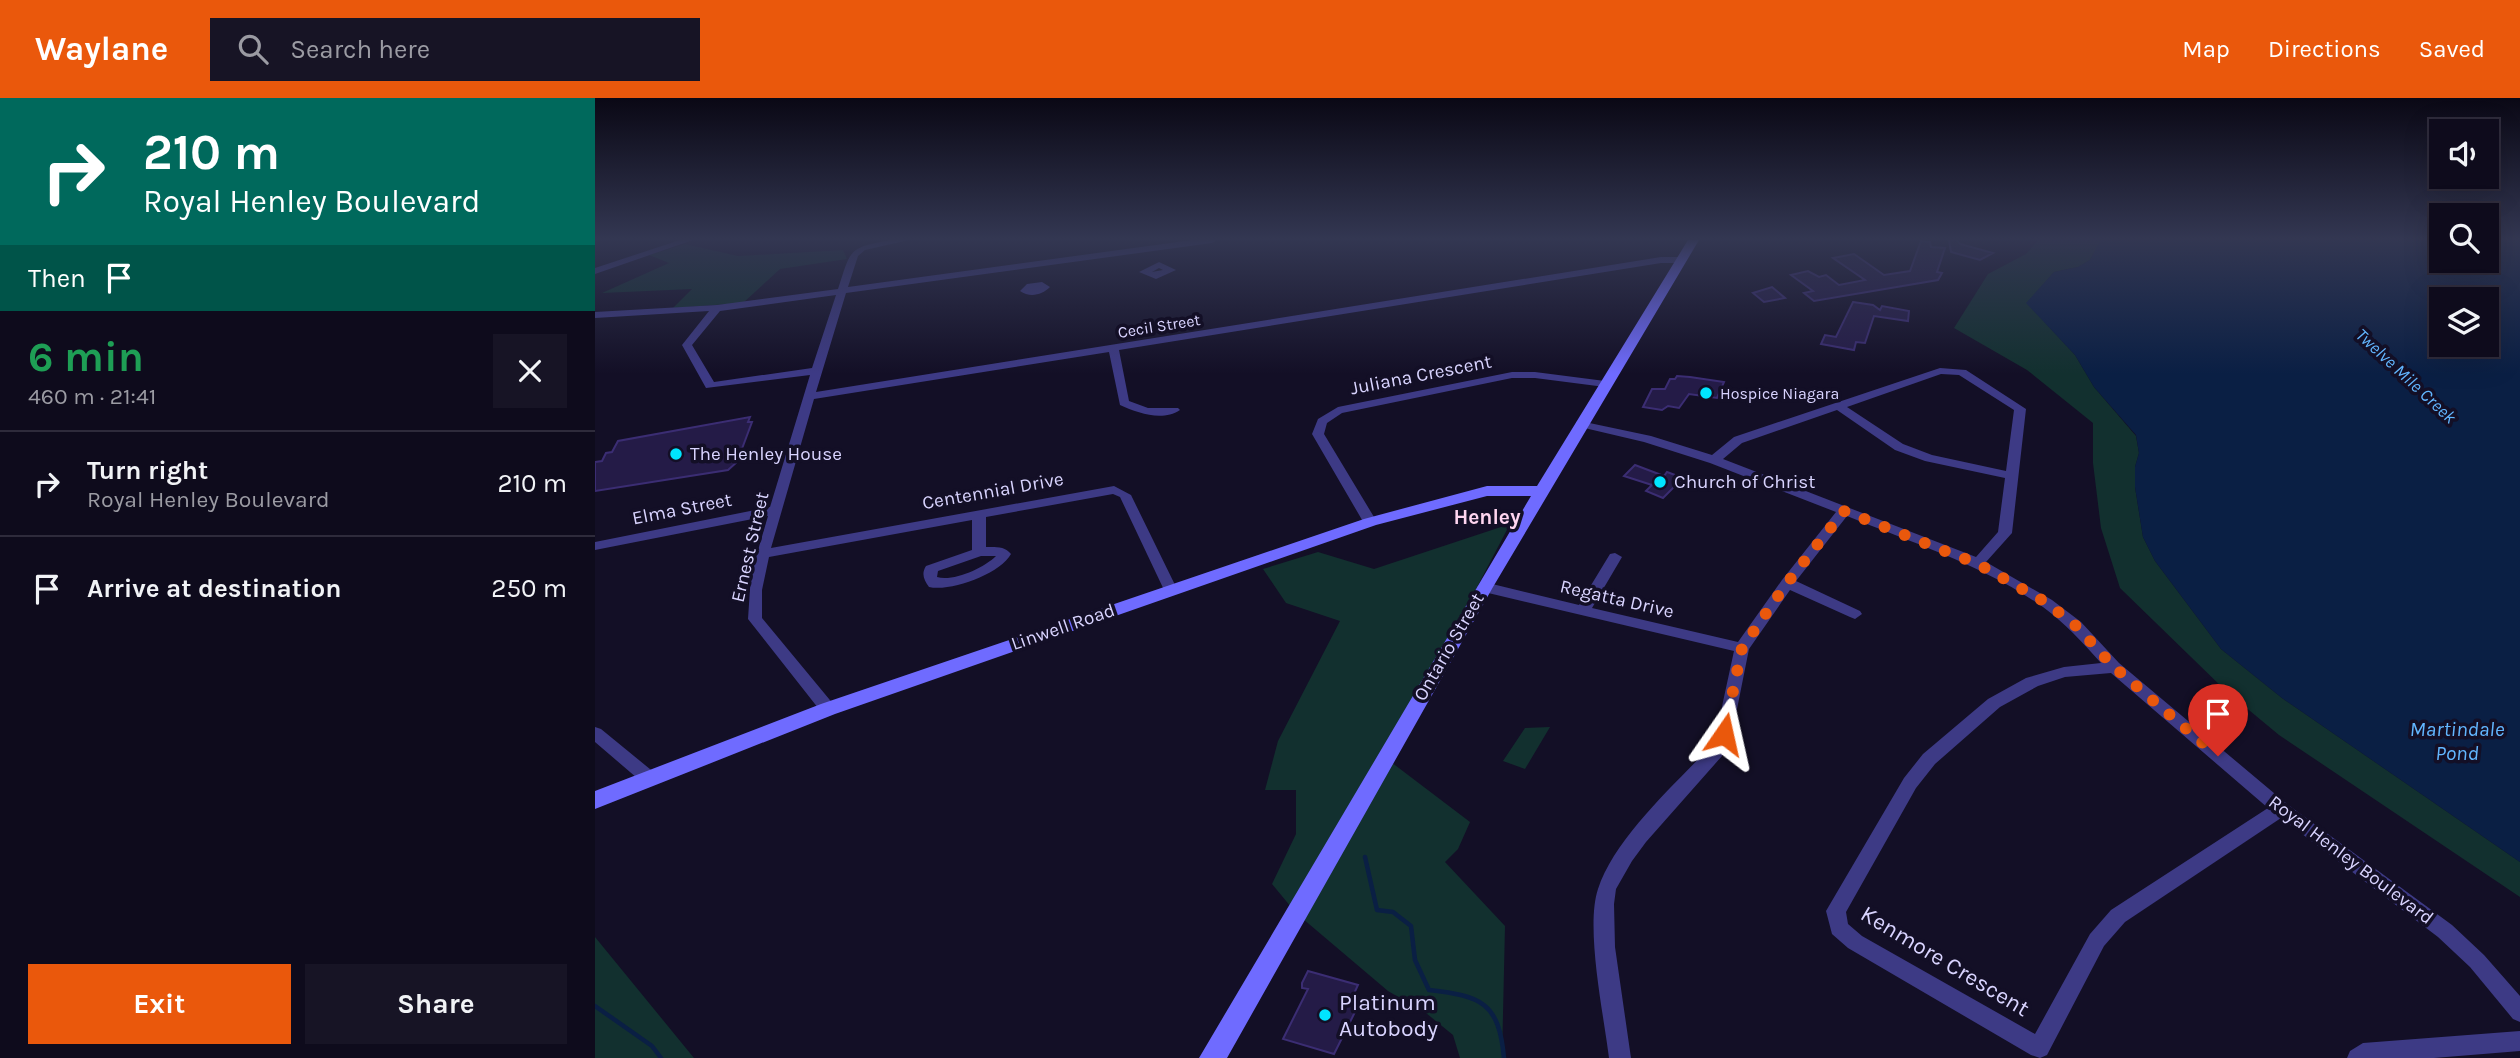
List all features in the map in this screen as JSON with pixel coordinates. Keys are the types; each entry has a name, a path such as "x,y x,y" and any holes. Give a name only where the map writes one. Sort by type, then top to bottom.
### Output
{"main road":[{"name":"Ontario Street","path":"1212,1058 1484,587 1666,285"},
{"name":"Linwell Road","path":"595,800 828,709 1370,522 1487,491 1541,491"}],"street":[{"name":"Ernest Street","path":"828,709 755,619 753,606 764,554 808,397 844,285"},
{"path":"595,315 717,308 898,285"},
{"name":"Cecil Street","path":"808,397 1509,285"},
{"path":"717,308 687,345 694,363 708,374 710,386 816,371"},
{"path":"1114,349 1123,402 1147,412 1174,410"},
{"path":"1714,460 1738,440 1940,371 1962,372 2020,409 2014,477 2005,533 1978,564"},
{"name":"Juliana Crescent","path":"1370,522 1318,435 1322,421 1339,410 1511,375 1535,375 1605,384"},
{"path":"1838,406 1899,447 1929,458 2014,477"},
{"name":"Royal Henley Boulevard","path":"1580,424 1647,439 1714,460 1978,564 2047,603 2076,626 2114,667 2281,809 2445,931 2477,961 2520,1012"},
{"name":"Centennial Drive","path":"764,554 1114,489 1125,495 1170,589"},
{"name":"Elma Street","path":"595,546 777,510"},
{"path":"1620,1058 1602,915 1607,888 1624,857 1716,751 1724,734 1742,648 1787,583 1844,511"},
{"path":"979,513 979,552"},
{"path":"997,551 1004,554 995,566 945,583 934,584 930,577 931,569 979,552 997,551"},
{"path":"1583,610 1615,556"},
{"path":"1787,583 1855,614"},
{"name":"Regatta Drive","path":"1484,587 1742,648"},
{"name":"Kenmore Crescent","path":"2114,667 2064,672 2032,682 1994,703 1929,759 1910,783 1836,911 1839,928 1855,942 2039,1048 2097,940 2118,916 2281,809"},
{"path":"595,733 650,779"},
{"path":"2358,1058 2363,1053 2520,1041"}],"green space":[{"path":"620,285 763,285 743,303 673,308 692,289 602,293"},
{"path":"1981,285 2043,285 2027,303 2075,355 2094,387 2136,436 2139,453 2135,467 2135,487 2143,537 2155,561 2221,649 2282,698 2520,862 2520,897 2279,735 2226,691 2120,588 2101,528 2093,463 2093,423 2027,370 1954,328"},
{"path":"1510,524 1387,759 1470,822 1458,849 1445,862 1505,926 1502,1058 1460,1058 1453,1035 1426,1013 1388,991 1296,913 1272,884 1296,834 1296,790 1265,790 1278,741 1340,621 1286,603 1263,569 1318,552 1374,569"},
{"path":"1550,727 1525,769 1503,761 1525,728"},
{"path":"595,937 694,1058 595,1058"}],"water":[{"path":"2042,285 2520,285 2520,862 2282,698 2221,649 2155,561 2143,537 2135,487 2135,467 2139,453 2136,435 2094,387 2075,355 2026,303"}],"building":[{"path":"1804,285 1910,285 1814,301 1804,293 1813,291"},
{"path":"1772,287 1785,298 1764,302 1753,293"},
{"path":"1853,302 1873,305 1880,310 1882,306 1909,311 1908,321 1874,316 1865,343 1856,342 1854,350 1821,344 1825,335 1836,337"},
{"name":"Hospice Niagara","path":"1677,376 1724,382 1717,398 1689,394 1679,408 1668,406 1662,410 1643,407 1652,389 1665,389 1670,379"},
{"name":"The Henley House","path":"750,417 748,422 752,422 737,462 728,470 595,491 595,462 602,461 606,453 612,452 618,441"},
{"name":"Church of Christ","path":"1635,465 1664,476 1667,472 1683,478 1663,498 1646,491 1652,485 1624,476"},
{"name":"Platinum Autobody","path":"1308,971 1358,985 1352,998 1361,1000 1334,1054 1283,1039 1308,989 1302,988 1302,983"}],"waterway":[{"path":"1365,857 1377,910 1393,912 1411,926 1415,960 1429,990 1462,995 1484,1005 1492,1013 1497,1025 1504,1058"},
{"path":"595,1006 652,1046 661,1058"}],"place":[{"name":"Hospice Niagara","path":"1706,393"},
{"name":"The Henley House","path":"676,454"},
{"name":"Church of Christ","path":"1660,482"},
{"name":"Platinum Autobody","path":"1325,1015"}],"district":[{"name":"Henley","path":"1487,517"}],"route":[{"path":"1724,734 1742,648 1787,583 1844,511 1978,564 2047,603 2076,626 2114,667 2218,756"}],"water label":[{"name":"Twelve Mile Creek","path":"2406,376"},
{"name":"Martindale Pond","path":"2457,741"}]}
